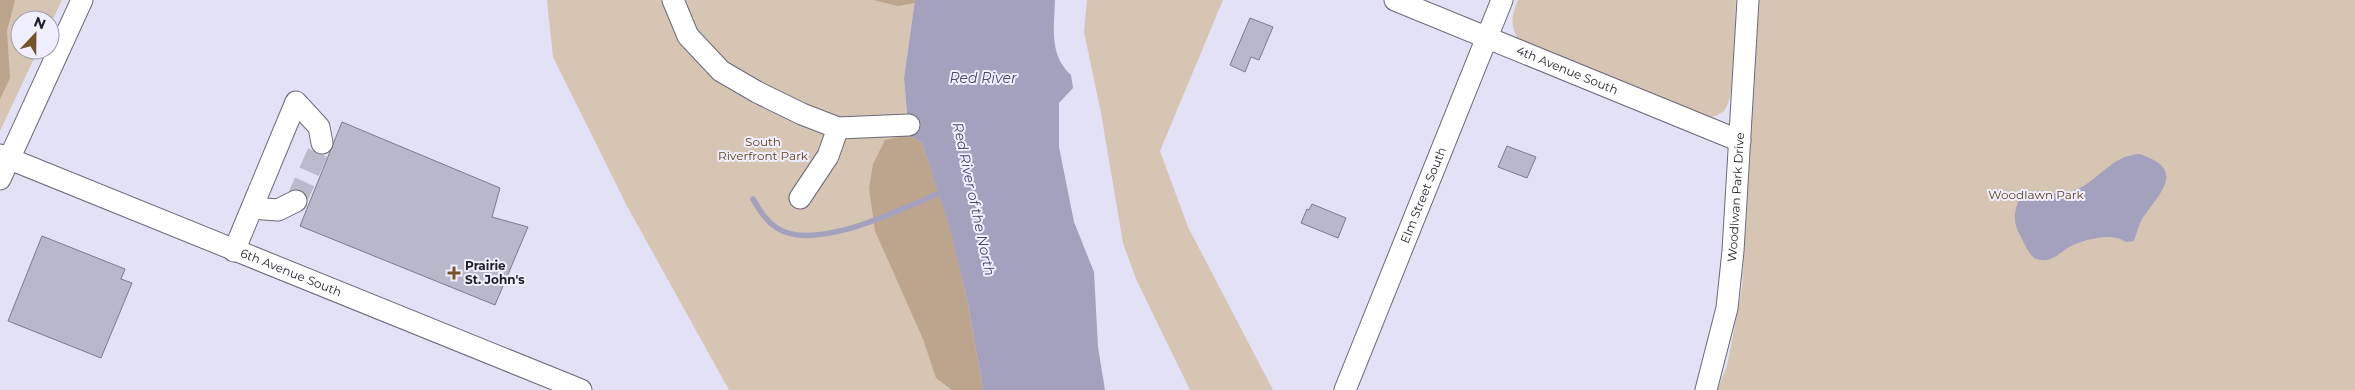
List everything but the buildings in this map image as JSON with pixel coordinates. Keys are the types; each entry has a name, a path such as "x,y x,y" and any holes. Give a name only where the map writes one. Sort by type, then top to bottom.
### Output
{"street":[{"path":"0,180 5,157 82,0"},
{"path":"673,0 688,36 721,71 756,92 802,114 838,128 909,125"},
{"name":"4th Avenue South","path":"1394,0 1740,141"},
{"name":"Elm Street South","path":"1345,390 1502,0"},
{"name":"Woodlwan Park Drive","path":"1706,390 1727,308 1740,141 1748,0"},
{"path":"234,250 296,102 319,128 322,143"},
{"path":"800,198 828,156 838,128"},
{"name":"6th Avenue South","path":"5,157 581,390"},
{"path":"252,208 278,210 296,201"}],"green space":[{"path":"0,0 62,0 57,10 10,10 10,60 33,60 0,131"},
{"name":"South Riverfront Park","path":"547,0 915,0 904,78 909,134 922,143 949,224 968,304 983,390 729,390 627,206 553,57"},
{"path":"1087,0 1223,0 1160,151 1188,227 1273,390 1190,390 1136,279 1123,243 1101,113 1084,32"},
{"path":"1518,0 1736,0 1733,76 1728,103 1724,111 1710,118 1519,41 1512,21"},
{"name":"Woodlawn Park","path":"1759,0 2355,0 2355,390 1717,390 1727,366 1742,288"}],"shaded area":[{"path":"0,0 15,0 12,10 10,10 7,31 10,78 0,99"},
{"path":"873,0 915,0 915,3 898,6"},
{"path":"909,135 922,143 949,224 968,304 983,390 952,390 936,378 923,339 875,231 869,188 873,164 885,140"}],"water":[{"name":"Red River","path":"915,0 1055,0 1054,40 1056,50 1059,59 1071,75 1073,88 1059,103 1059,147 1074,222 1094,272 1098,347 1105,390 983,390 968,304 949,225 922,143 909,135 904,78"},
{"path":"2139,154 2154,160 2162,167 2166,174 2166,182 2142,219 2134,241 2126,242 2114,237 2099,238 2071,246 2051,259 2042,260 2034,258 2017,229 2015,218 2016,208 2023,192 2069,193 2084,185 2113,163"}],"waterway":[{"path":"753,199 766,219 777,228 793,234 813,235 858,226 937,194"}],"tunnel":[{"path":"296,201 322,143"}],"place":[{"name":"Prairie St. John's","path":"454,273"}],"water label":[{"name":"Red River of the North","path":"974,199"}]}
